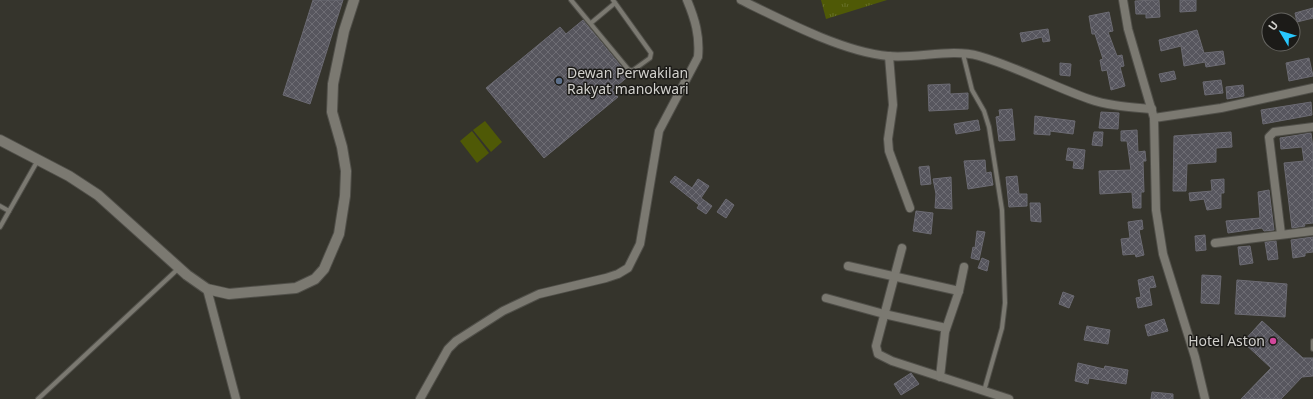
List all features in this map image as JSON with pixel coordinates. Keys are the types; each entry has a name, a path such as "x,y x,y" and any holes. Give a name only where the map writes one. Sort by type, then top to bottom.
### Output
{"street":[{"path":"0,140 98,195 179,268 207,289 229,294 296,288 315,279 328,263 339,234 345,196 345,158 332,112 333,84 344,31 354,0"},
{"path":"420,399 448,349 456,341 489,320 538,294 606,278 618,274 628,268 640,244 659,131 698,57 699,48 696,24 687,0"},
{"path":"741,0 783,20 859,50 889,56 963,54 984,58 1094,101 1120,106 1152,109"},
{"path":"1123,0 1128,29 1154,118 1156,210 1160,236 1169,276 1195,357 1205,399"},
{"path":"889,56 893,105 888,139 889,151 910,208"},
{"path":"1154,118 1221,108 1313,88"},
{"path":"1280,234 1269,137 1274,132 1313,127"},
{"path":"1215,243 1313,231"},
{"path":"902,248 876,346 878,354 892,361 1009,399"},
{"path":"848,266 959,292"},
{"path":"940,377 946,328 959,292 964,267"},
{"path":"207,289 236,399"},
{"path":"826,298 884,314 946,328"}],"lane":[{"path":"570,0 591,23 629,70 634,70 651,55 650,51 614,1 591,23"},
{"path":"963,54 972,90 984,111 989,127 1002,210 1005,303 1002,328 984,391"},
{"path":"0,227 38,160"},
{"path":"0,206 9,211"},
{"path":"38,399 179,268"},
{"path":"1313,340 1313,349"}],"green space":[{"path":"821,0 887,0 826,19"},
{"path":"485,121 502,142 491,152 473,130"},
{"path":"472,131 489,153 477,163 460,141"}],"building":[{"path":"313,0 343,0 310,104 283,95"},
{"path":"1159,0 1160,17 1146,18 1146,14 1136,14 1135,1"},
{"path":"1180,0 1196,0 1196,11 1180,12"},
{"path":"1313,8 1313,18 1301,21 1301,12 1299,12"},
{"path":"1109,12 1113,31 1108,32 1117,56 1122,55 1124,66 1120,67 1125,86 1111,90 1107,70 1102,71 1100,60 1103,59 1095,34 1092,34 1089,16"},
{"name":"Dewan Perwakilan Rakyat manokwari","path":"583,20 625,71 631,74 612,90 618,97 544,158 486,88 560,27 566,34"},
{"path":"1048,29 1050,41 1043,42 1042,37 1022,42 1020,33"},
{"path":"1197,30 1204,53 1223,51 1225,64 1206,67 1205,62 1184,66 1181,46 1161,51 1159,40"},
{"path":"1309,58 1313,76 1289,81 1286,63"},
{"path":"1060,63 1071,64 1070,76 1060,75"},
{"path":"1174,71 1176,79 1161,82 1159,74"},
{"path":"1221,80 1223,93 1205,95 1203,82"},
{"path":"950,84 950,94 968,93 968,109 929,111 928,85"},
{"path":"1243,85 1244,96 1227,99 1226,87"},
{"path":"1311,102 1312,115 1263,124 1261,110"},
{"path":"1012,109 1015,140 999,141 996,117 1000,116 999,110"},
{"path":"1101,112 1119,113 1118,129 1099,128"},
{"path":"1035,116 1075,121 1073,134 1050,131 1050,135 1034,134"},
{"path":"978,120 980,130 956,134 954,124"},
{"path":"1137,130 1138,152 1145,151 1146,161 1143,161 1144,192 1141,192 1141,208 1133,208 1132,192 1100,194 1099,171 1131,170 1127,141 1121,141 1121,131"},
{"path":"1094,132 1103,132 1102,146 1092,145"},
{"path":"1231,132 1232,147 1216,148 1216,162 1187,164 1186,191 1173,191 1174,136"},
{"path":"1311,133 1313,148 1313,223 1292,228 1284,163 1304,161 1302,147 1281,149 1280,138"},
{"path":"1068,148 1085,150 1083,169 1073,168 1074,161 1066,160"},
{"path":"985,160 986,173 991,172 993,185 968,189 964,161"},
{"path":"929,166 931,184 921,185 919,167"},
{"path":"675,176 692,188 698,179 709,186 701,198 712,206 706,214 697,208 699,205 670,182"},
{"path":"1017,176 1019,194 1027,194 1027,206 1009,207 1006,177"},
{"path":"951,177 952,209 935,208 936,194 933,179"},
{"path":"1224,179 1224,193 1221,193 1221,208 1207,210 1204,199 1190,201 1189,193 1212,191 1211,180"},
{"path":"1269,190 1274,230 1264,231 1262,228 1228,233 1226,221 1260,218 1258,192"},
{"path":"726,199 734,205 726,218 717,212"},
{"path":"1030,203 1040,203 1041,222 1031,221"},
{"path":"916,211 933,213 931,234 913,231"},
{"path":"1142,220 1143,229 1139,230 1144,255 1136,257 1135,254 1123,255 1121,239 1130,238 1128,222"},
{"path":"977,231 985,232 979,260 971,258 973,247 975,248"},
{"path":"1205,235 1206,250 1196,251 1195,236"},
{"path":"1313,237 1313,252 1305,253 1305,256 1293,258 1291,240"},
{"path":"1276,241 1278,259 1268,260 1265,242"},
{"path":"1250,246 1253,263 1240,265 1238,247"},
{"path":"982,258 989,261 987,271 978,268"},
{"path":"1202,275 1221,276 1219,304 1201,303"},
{"path":"1153,276 1156,287 1149,288 1152,305 1138,308 1136,298 1141,297 1138,280"},
{"path":"1237,280 1287,284 1285,317 1235,314"},
{"path":"1063,292 1074,296 1069,308 1059,304"},
{"path":"1164,319 1168,331 1148,336 1145,325"},
{"path":"1262,321 1303,358 1313,358 1313,376 1302,377 1281,399 1241,399 1271,368 1243,342"},
{"path":"1087,326 1110,330 1108,344 1084,340"},
{"path":"1078,363 1104,369 1105,366 1128,370 1126,384 1089,378 1088,384 1075,381"},
{"path":"911,373 919,384 901,395 894,384"},
{"path":"1152,392 1173,394 1173,399 1151,399"}],"place":[{"name":"Dewan Perwakilan Rakyat manokwari","path":"559,81"},
{"name":"Hotel Aston","path":"1273,341"}]}
